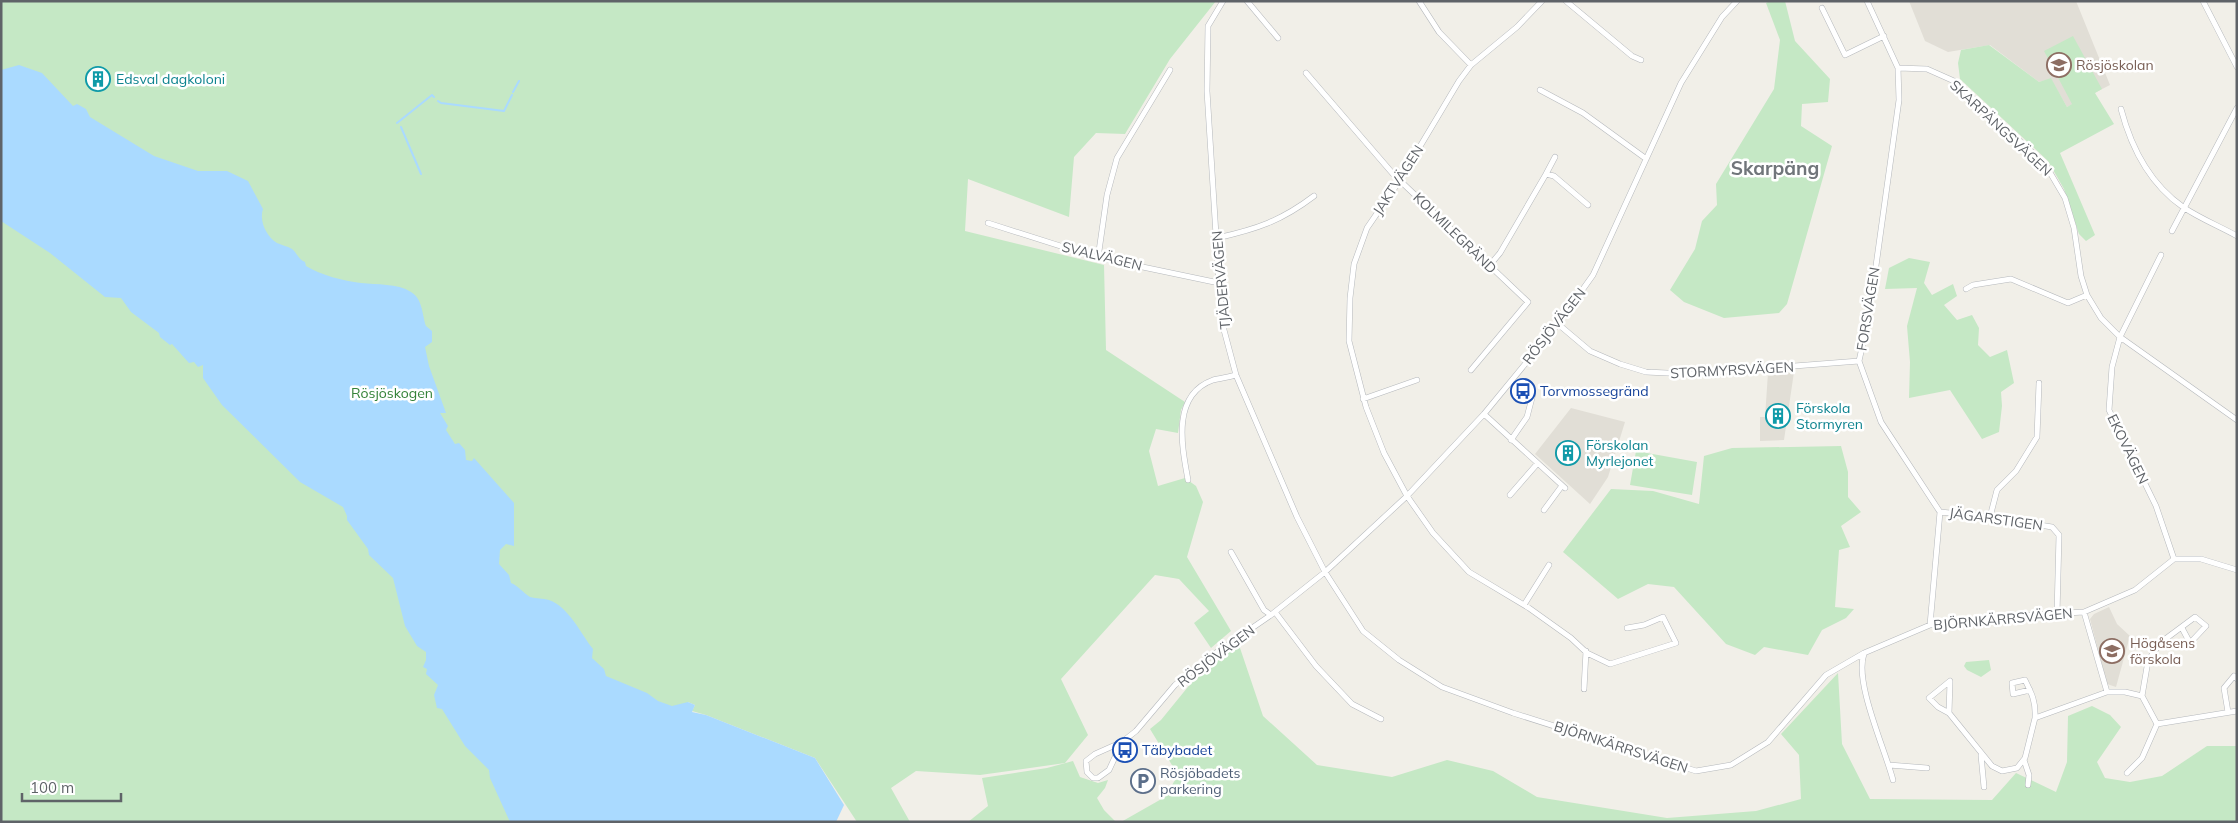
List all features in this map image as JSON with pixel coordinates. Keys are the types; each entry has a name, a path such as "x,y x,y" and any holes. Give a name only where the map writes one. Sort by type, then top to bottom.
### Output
{"street":[{"name":"TJÄDERVÄGEN","path":"1223,1 1208,26 1207,91 1219,283 1224,330 1236,375 1293,508 1325,572"},
{"path":"1247,1 1278,38"},
{"path":"1419,1 1439,32 1471,65"},
{"name":"JAKTVÄGEN","path":"1542,1 1516,27 1471,65 1459,81 1400,180 1367,228 1354,264 1350,298 1349,341 1363,399 1384,453 1407,496 1433,533 1469,572 1524,605 1571,638 1586,651 1610,664 1676,643 1663,616 1644,625 1627,628"},
{"path":"1566,1 1632,56 1641,60"},
{"name":"RÖSJÖVÄGEN","path":"1122,742 1109,770 1098,778 1091,777 1086,772 1086,761 1103,749 1122,742 1136,731 1175,685 1204,661 1273,613 1325,572 1407,496 1484,414 1558,324 1593,275 1645,158 1682,83 1722,17 1738,1"},
{"name":"FORSVÄGEN","path":"1867,1 1898,68 1899,100 1868,316 1859,361 1881,422 1940,512"},
{"path":"2203,1 2237,67"},
{"path":"1822,8 1845,56 1884,36"},
{"name":"SKARPÄNGSVÄGEN","path":"1898,68 1927,69 1954,82 2045,164 2065,198 2074,228 2081,276 2087,295 2102,318 2120,337 2237,420"},
{"path":"1098,258 1107,195 1117,158 1170,70"},
{"name":"KOLMILEGRÄND","path":"1306,73 1400,180 1528,302 1471,370"},
{"path":"1540,90 1583,113 1645,158"},
{"path":"2121,108 2127,131 2148,172 2163,192 2184,208 2237,236"},
{"path":"2172,231 2237,108"},
{"path":"1489,266 1500,253 1555,157"},
{"path":"1546,174 1554,176 1588,205"},
{"path":"1217,238 1256,229 1296,210 1314,196"},
{"name":"SVALVÄGEN","path":"988,223 1098,258 1219,283"},
{"name":"EKOVÄGEN","path":"2161,255 2120,337 2112,367 2109,410 2156,506 2174,559"},
{"path":"1966,289 1973,285 2011,278 2068,303 2087,295"},
{"name":"STORMYRSVÄGEN","path":"1558,324 1590,351 1620,364 1646,372 1695,374 1859,361"},
{"path":"1188,480 1182,450 1182,416 1195,393 1212,381 1236,375"},
{"path":"1363,399 1417,380"},
{"path":"1990,517 1997,490 2016,471 2037,436 2039,383"},
{"path":"1511,440 1527,417 1533,394 1529,389"},
{"path":"1484,414 1563,487 1544,510"},
{"path":"1510,495 1537,464"},
{"path":"1930,625 1940,512"},
{"name":"JÄGARSTIGEN","path":"1940,512 1990,517 2052,527 2059,535 2057,614"},
{"name":"RÖSJÖVÄGEN","path":"1231,552 1264,610 1273,613"},
{"path":"2174,559 2201,559 2237,570"},
{"name":"BJÖRNKÄRRSVÄGEN","path":"1325,572 1363,631 1399,660 1442,687 1512,713 1696,771 1732,765 1768,742 1826,675 1864,653 1930,625 2084,612 2135,590 2174,559"},
{"path":"1524,605 1549,565"},
{"path":"2084,612 2107,692"},
{"path":"1273,613 1316,666 1352,704 1381,719"},
{"path":"2157,724 2142,696 2148,661 2160,643 2195,617 2206,626 2190,643 2182,628"},
{"path":"1584,689 1586,651"},
{"path":"1864,653 1860,663 1861,673 1871,713 1893,780"},
{"path":"2228,712 2224,688 2234,676 2237,679"},
{"path":"1949,713 1950,681 1929,698 1938,708 1949,713 1992,766 2002,771 2018,768 2024,760 2035,718 2036,702 2030,690"},
{"path":"2035,718 2107,692 2125,692 2142,696"},
{"path":"2157,724 2237,711"},
{"path":"2128,773 2142,758 2157,724"},
{"path":"1981,754 1984,787"},
{"path":"2024,760 2029,775 2028,785"},
{"path":"1889,765 1927,768"}],"shaded area":[{"name":"Rösjöskolan","path":"1909,1 2076,1 2110,85 2067,107 2051,79 2039,82 1990,45 1948,52 1925,41"},
{"path":"1794,372 1784,440 1760,441 1760,417 1765,417 1768,373"},
{"path":"1571,408 1625,422 1608,477 1590,504 1535,454"},
{"name":"Högåsens förskola","path":"2109,607 2117,624 2130,636 2116,687 2107,684 2090,619 2094,614"}],"green space":[{"name":"Rösjöskogen","path":"1,1 1216,1 1170,59 1125,134 1096,133 1074,157 1069,217 968,179 965,231 1104,265 1106,350 1185,402 1181,410 1178,433 1156,429 1149,451 1158,486 1185,478 1196,486 1203,502 1187,557 1231,631 1211,648 1194,623 1209,611 1179,579 1155,575 1061,679 1088,735 1065,763 980,775 916,771 891,788 910,822 857,822 815,758 692,711 695,705 688,702 666,822 1,822"},
{"path":"1770,1 1785,1 1795,41 1830,79 1828,102 1802,104 1801,126 1832,146 1787,304 1779,313 1724,318 1684,302 1670,290 1695,249 1702,221 1717,205 1716,184 1774,89 1780,40 1766,3"},
{"path":"2073,36 2102,89 2095,93 2114,124 2060,153 2095,235 2086,241 2079,234 2064,189 2048,161 1960,79 1958,63 1961,50 1989,45 2039,82 2051,78 2067,107 2072,104 2044,51"},
{"path":"1909,258 1930,262 1924,283 1932,295 1953,284 1957,296 1944,305 1957,320 1972,315 1979,328 1978,345 1990,357 2007,350 2014,383 2001,392 2002,406 1999,432 1982,439 1950,390 1909,398 1910,362 1907,326 1917,288 1885,289 1889,268"},
{"path":"1841,446 1848,472 1848,497 1861,512 1841,526 1850,547 1839,550 1835,607 1854,609 1846,618 1822,630 1808,655 1764,647 1755,655 1726,644 1674,587 1648,584 1618,599 1563,552 1611,489 1653,491 1699,504 1704,456 1732,448"},
{"path":"1636,451 1697,462 1692,495 1630,485"},
{"path":"1239,645 1263,716 1317,765 1392,777 1447,760 1493,771 1537,797 1667,818 1756,811 1801,799 1799,755 1781,734 1838,673 1842,744 1870,799 1992,800 2016,773 2056,792 2067,762 2068,716 2092,706 2110,715 2121,727 2097,762 2105,778 2130,782 2162,776 2207,746 2237,746 2237,822 1121,822 1165,797 1178,775 1150,729 1161,720 1196,677"},
{"path":"1989,660 1991,670 1981,677 1967,670 1964,666 1966,662"},
{"path":"1073,761 1080,777 1098,783 1108,780 1105,788 1097,798 1104,810 1116,822 968,822 988,806 982,778 1047,768"}],"water":[{"path":"19,65 42,73 73,106 77,104 86,109 90,117 154,156 198,171 227,171 248,181 263,209 262,218 267,232 277,243 292,249 305,262 306,266 340,279 393,286 405,289 415,295 420,303 426,326 432,331 432,342 425,347 429,366 446,413 440,413 448,426 446,430 455,444 459,443 465,450 466,460 472,461 474,458 514,503 514,546 506,544 500,550 499,564 509,575 511,583 530,597 549,600 563,608 593,649 592,658 604,669 606,676 672,706 688,702 695,705 692,712 706,715 815,758 844,805 836,822 510,822 490,778 489,770 465,746 442,709 437,708 434,695 438,685 426,674 427,669 423,667 426,660 426,652 417,646 405,626 393,578 369,555 368,549 347,520 343,507 300,482 222,405 203,378 203,365 198,367 194,362 189,363 172,344 170,345 160,337 159,333 131,312 121,298 105,297 50,253 1,221 1,70"}],"waterway":[{"path":"513,92 519,81"},
{"path":"397,123 432,95 434,97"},
{"path":"438,101 441,103 504,111 512,95"},
{"path":"401,127 421,174"}],"place":[{"name":"Rösjöskolan","path":"2059,65"},
{"name":"Edsval dagkoloni","path":"98,79"},
{"name":"Torvmossegränd","path":"1523,391"},
{"name":"Förskola Stormyren","path":"1778,416"},
{"name":"Förskolan Myrlejonet","path":"1568,453"},
{"name":"Högåsens förskola","path":"2112,651"},
{"name":"Täbybadet","path":"1125,750"},
{"name":"Rösjöbadets parkering","path":"1143,781"}],"district":[{"name":"Skarpäng","path":"1775,168"}]}
